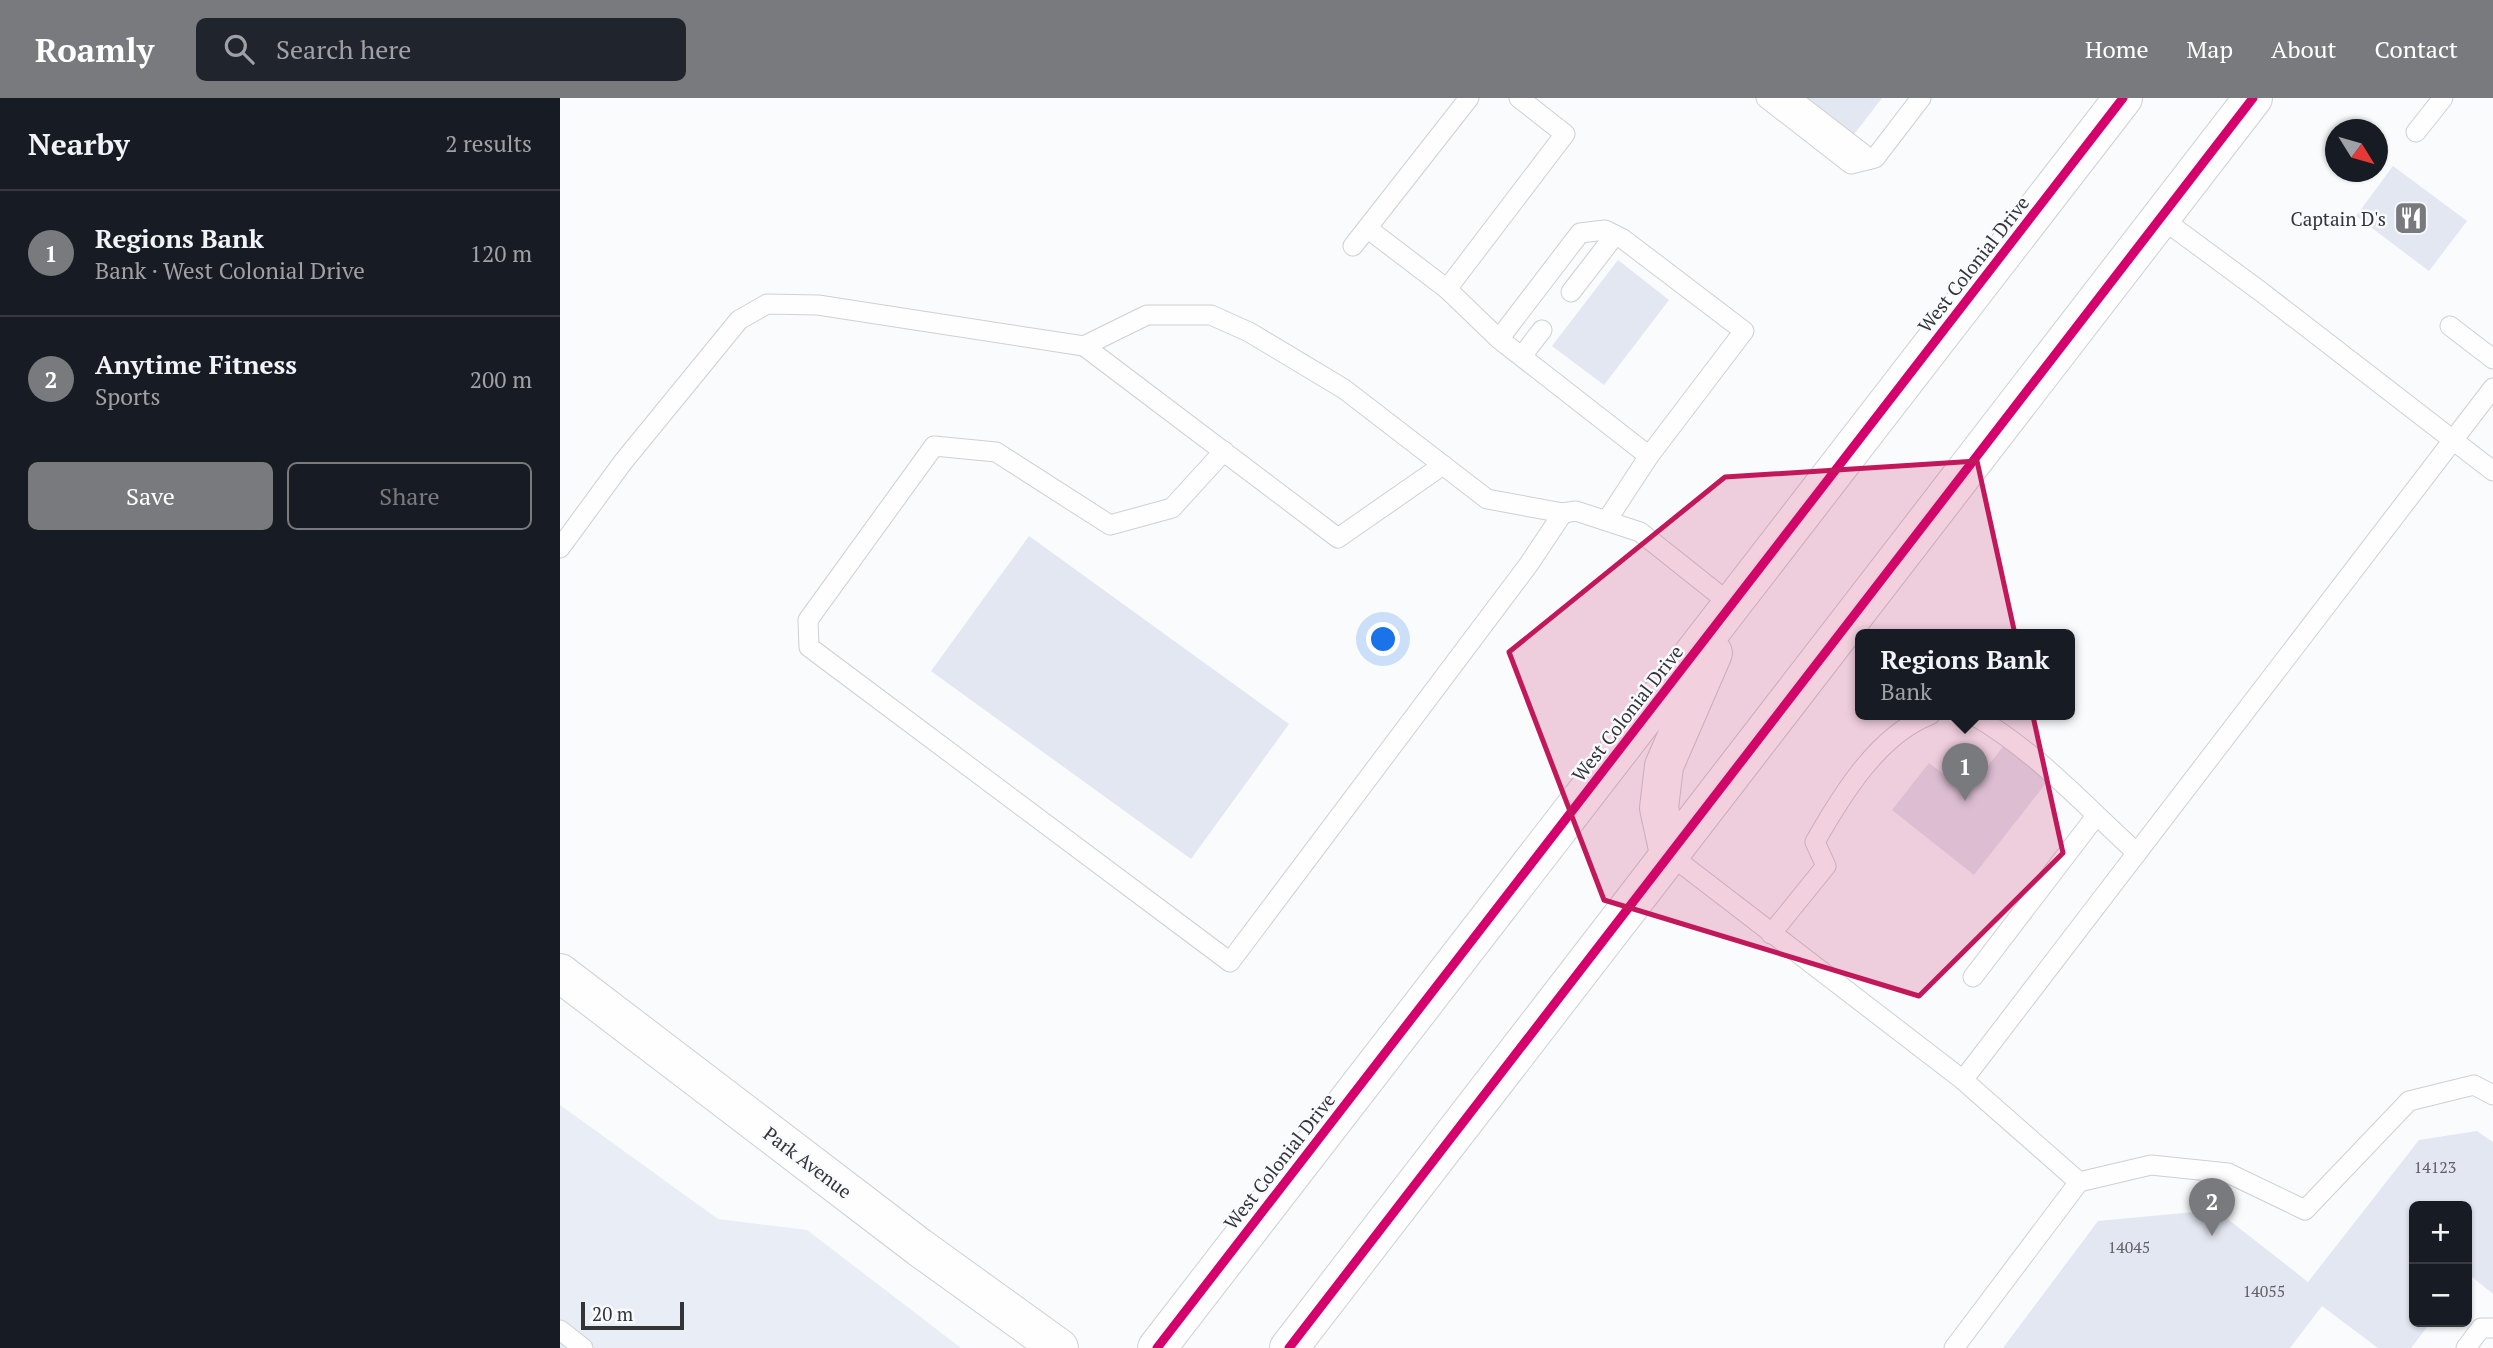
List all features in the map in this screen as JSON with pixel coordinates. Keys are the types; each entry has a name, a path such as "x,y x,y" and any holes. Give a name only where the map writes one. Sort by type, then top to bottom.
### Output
{"main road":[{"path":"1289,1348 2253,98"},
{"name":"West Colonial Drive","path":"1157,1348 1733,606 2115,101"},
{"path":"1669,854 1658,808 1664,766 1733,606"},
{"name":"Park Avenue","path":"560,973 919,1247 1059,1348"}],"lane":[{"path":"1353,246 1469,98"},
{"path":"1447,289 1565,134 1519,98"},
{"path":"1766,98 1851,163 1875,158 1915,101"},
{"path":"1791,98 1870,159"},
{"path":"2416,132 2443,98"},
{"path":"2161,218 2493,471"},
{"path":"1367,228 1447,289 1499,339 1649,456"},
{"path":"1499,339 1580,233 1605,230 1744,331 1649,456 1607,520"},
{"path":"1571,292 1615,235"},
{"path":"560,548 624,462 739,320 767,304 818,305 1084,346 1338,538 1443,465"},
{"path":"1084,346 1147,315 1211,315 1249,332 1344,389 1487,499 1563,513 1576,511 1640,532 1733,606"},
{"path":"2450,326 2493,359"},
{"path":"1522,356 1542,330"},
{"path":"1963,1080 2493,388"},
{"path":"1224,451 1172,508 1110,525 996,452 934,446 808,620 808,647 1230,962 1529,564 1563,513"},
{"path":"1771,934 1826,866 1815,842 1829,818 1877,754 1909,723 1917,720"},
{"path":"1981,720 2077,793 2096,816 2137,853"},
{"path":"1973,977 2096,816"},
{"path":"1669,854 1963,1080 2079,1182"},
{"path":"1954,1348 2079,1182 2151,1165 2228,1173 2305,1210 2409,1101 2474,1085 2493,1094"},
{"path":"2466,1348 2481,1328 2493,1328"}],"highlighted area":[{"path":"1977,461 2063,853 1919,996 1604,900 1509,652 1725,477"}],"shaded area":[{"path":"560,1105 718,1219 807,1230 961,1348 560,1348"}],"building":[{"path":"1801,98 1882,98 1852,137"},
{"name":"Captain D's","path":"2393,166 2467,221 2429,271 2356,216 2381,182 2388,182 2388,173"},
{"path":"1618,260 1669,300 1604,385 1552,346"},
{"path":"1029,536 1289,724 1191,859 931,671"},
{"path":"2006,743 2050,778 1974,875 1892,810 1929,763 1967,792"},
{"path":"2477,1131 2493,1142 2493,1294 2472,1277 2472,1201 2409,1201 2409,1327 2427,1327 2411,1348 2378,1348 2322,1306 2290,1348 2003,1348 2098,1221 2216,1210 2308,1282 2419,1140"}],"cycle path":[{"path":"1157,1348 2123,98"},
{"path":"1289,1348 2253,98"}],"place":[{"name":"Captain D's","path":"2411,218"},
{"name":"Regions Bank","path":"1965,801"},
{"name":"Anytime Fitness","path":"2212,1236"}]}
